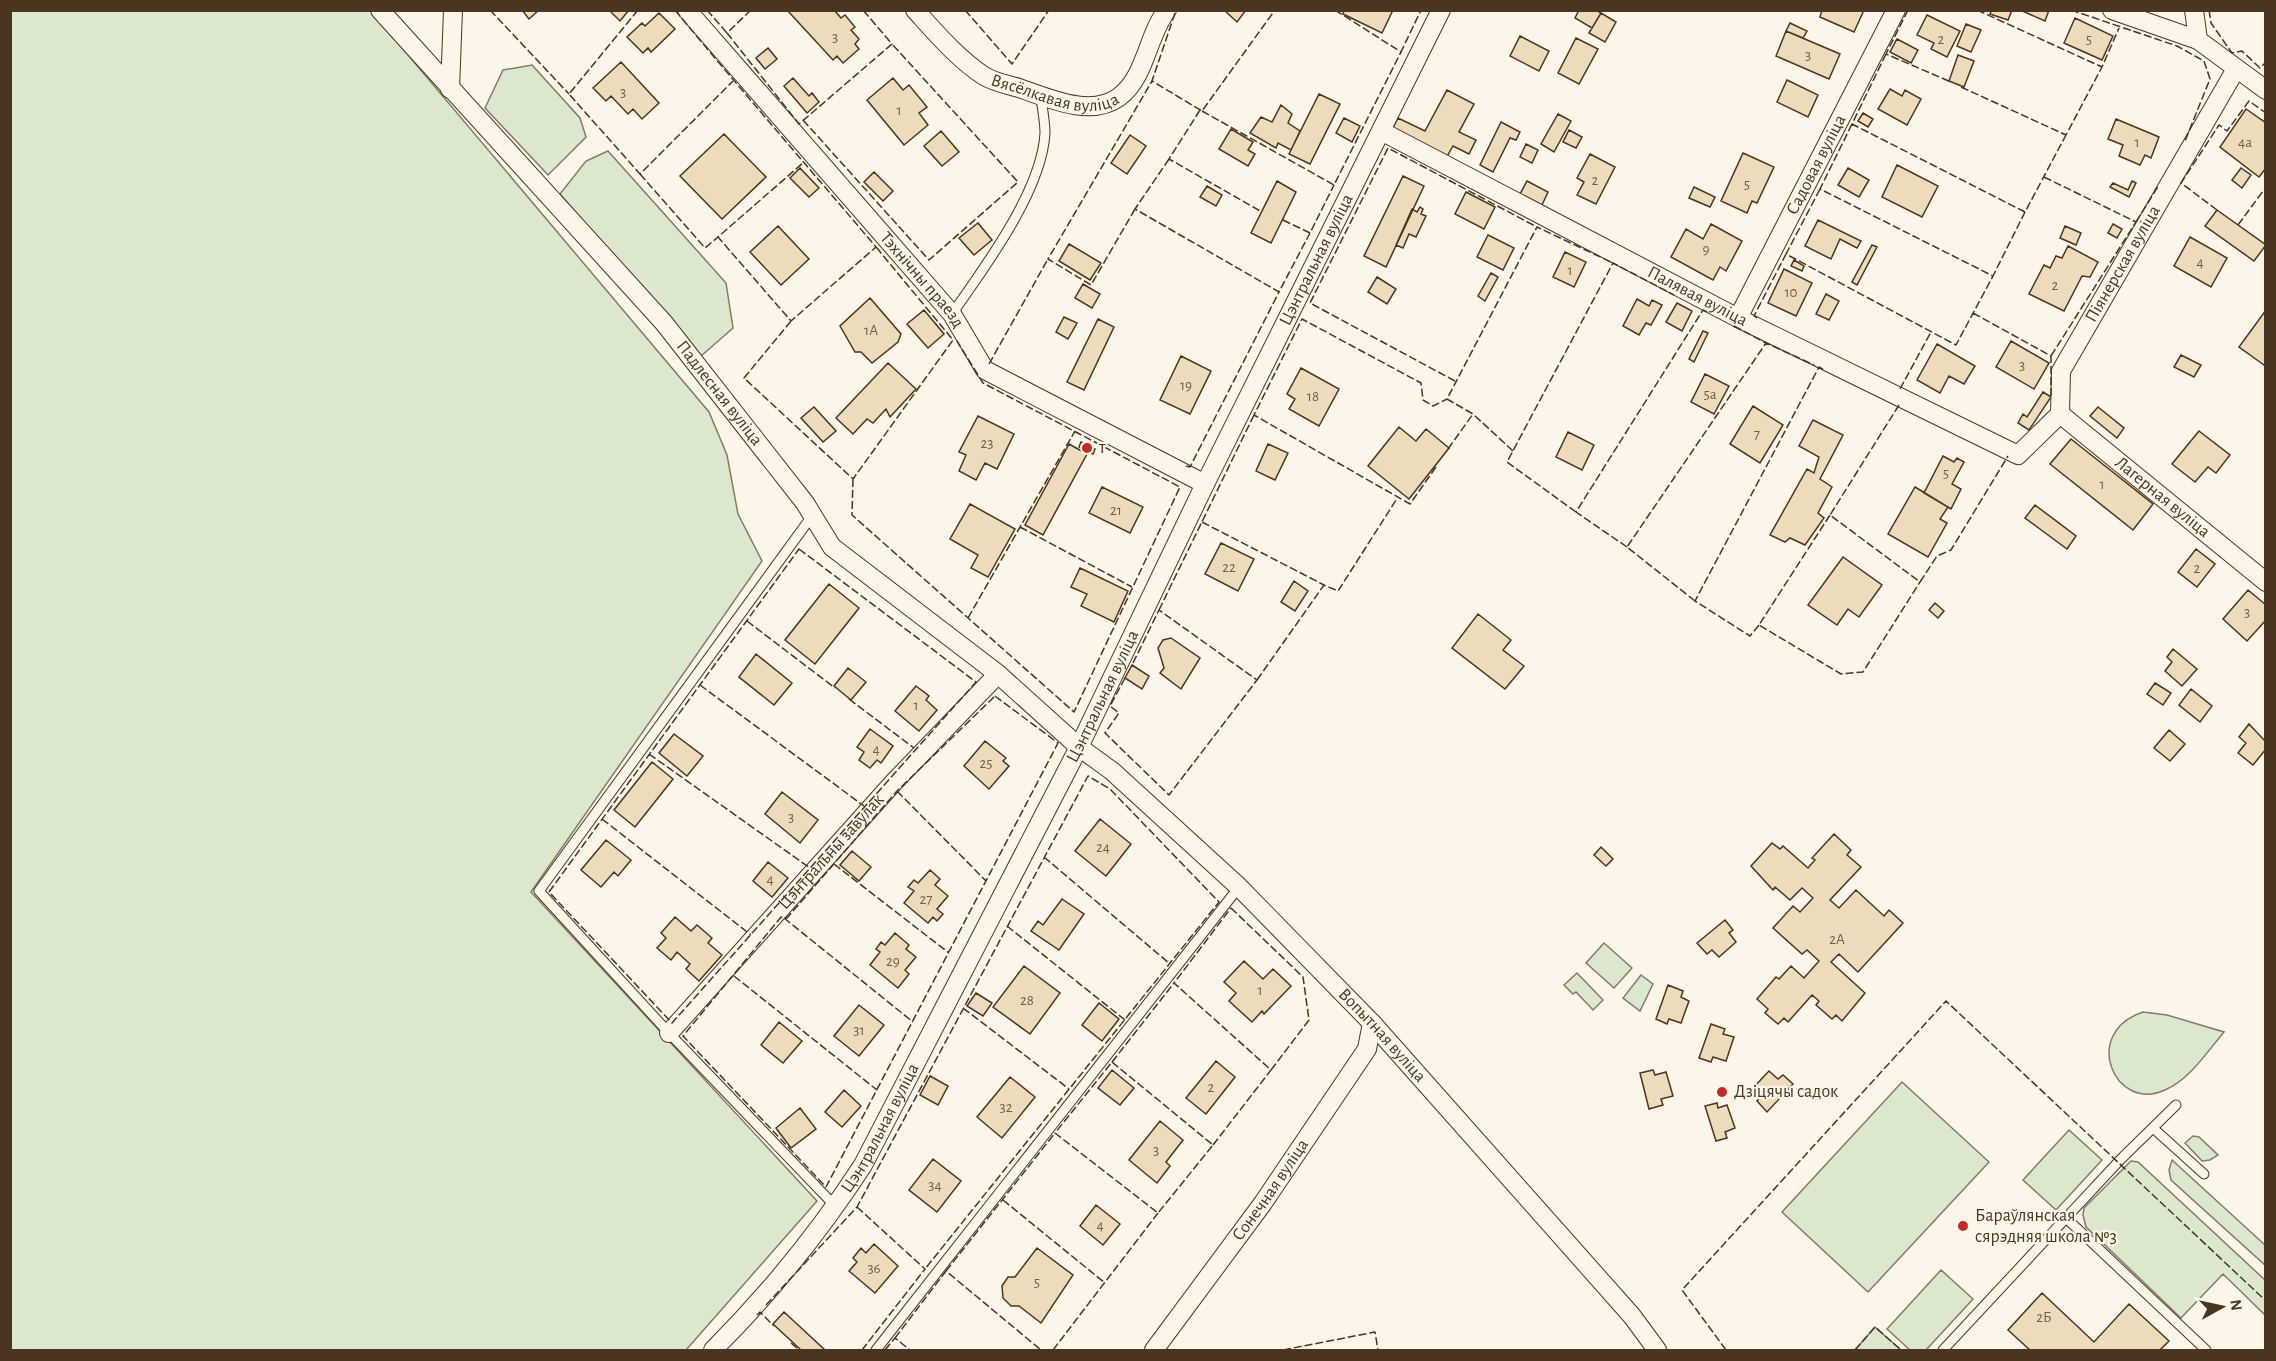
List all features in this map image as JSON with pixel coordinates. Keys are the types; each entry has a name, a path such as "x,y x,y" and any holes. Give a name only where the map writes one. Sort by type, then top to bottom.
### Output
{"street":[{"path":"450,89 453,10"},
{"name":"Тэхнічны праезд","path":"687,10 951,314 985,370 1205,484"},
{"name":"Вясёлкавая вуліца","path":"915,10 957,55 986,78 1076,106 1104,105 1120,97 1136,78 1159,21 1167,10"},
{"name":"Цэнтральная вуліца","path":"713,1350 736,1328 836,1207 863,1165 1079,747 1205,484 1441,10"},
{"name":"Садовая вуліца","path":"1738,318 1896,10"},
{"path":"2112,10 2198,40 2265,90"},
{"path":"2194,10 2198,40"},
{"name":"Падлесная вуліца","path":"384,11 450,89 663,323 812,516 832,547 998,674 1079,747"},
{"name":"Піянерская вуліца","path":"2060,414 2061,371 2236,69"},
{"name":"Палявая вуліца","path":"1381,131 1738,318 2018,455 2060,414"},
{"name":"Лагерная вуліца","path":"2060,414 2265,582"},
{"name":"Цэнтральны завулак","path":"669,1033 894,782 998,674"},
{"name":"Вопытная вуліца","path":"1079,747 1112,771 1239,887 1372,1023 1632,1316 1657,1350"},
{"name":"Сонечная вуліца","path":"1154,1350 1263,1203 1367,1049 1372,1023"}],"lane":[{"path":"951,314 1017,213 1036,171 1045,134 1041,96"},
{"path":"812,516 539,891 669,1033 836,1207"},
{"path":"876,1350 1239,887"},
{"path":"1943,1350 2066,1218 2176,1105"},
{"path":"2153,1128 2204,1174"},
{"path":"2066,1218 2206,1350"}],"green space":[{"path":"10,11 371,11 709,412 727,455 738,514 762,561 531,892 817,1201 686,1350 11,1350"},
{"path":"532,65 580,118 586,137 548,175 485,108 503,70"},
{"path":"608,151 726,283 733,328 700,357 560,194 586,161"},
{"path":"1604,943 1632,968 1614,988 1586,963"},
{"path":"1577,973 1603,1000 1593,1010 1576,992 1573,994 1564,985"},
{"path":"1641,975 1653,984 1640,1011 1623,998"},
{"path":"2143,1012 2167,1015 2224,1032 2198,1064 2182,1079 2165,1090 2147,1094 2132,1090 2119,1081 2112,1068 2109,1052 2113,1036 2124,1022"},
{"path":"1902,1082 1989,1162 1868,1292 1782,1212"},
{"path":"2069,1130 2102,1160 2056,1210 2023,1180"},
{"path":"2193,1136 2199,1137 2218,1155 2210,1160 2202,1161 2185,1143"},
{"path":"2172,1160 2265,1245 2265,1265 2171,1180 2169,1170"},
{"path":"2131,1161 2138,1162 2265,1280 2265,1315 2223,1274 2181,1318 2086,1227 2084,1208"},
{"path":"1941,1270 1973,1299 1926,1350 1910,1350 1887,1329"},
{"path":"1875,1327 1901,1350 1855,1350"}],"building":[{"path":"522,10 539,10 529,19"},
{"path":"609,10 629,10 620,21"},
{"path":"787,10 834,10 841,18 845,15 855,27 851,30 859,39 855,44 859,49 843,63 837,56 833,60"},
{"path":"1224,10 1246,10 1237,22"},
{"path":"1344,10 1393,10 1382,33 1343,14"},
{"path":"1579,10 1596,10 1601,13 1592,28 1575,18"},
{"path":"1822,10 1864,10 1854,32 1820,17"},
{"path":"1992,10 2012,10 2008,20 1990,14"},
{"path":"2020,10 2049,10 2045,21"},
{"path":"659,13 675,29 651,52 648,48 643,53 627,37 642,23 645,26"},
{"path":"1601,13 1616,22 1605,42 1589,33"},
{"path":"1927,15 1960,31 1947,57 1931,49 1934,43 1917,35"},
{"path":"2075,18 2113,36 2102,60 2064,43"},
{"path":"1790,23 1807,31 1803,38 1786,31"},
{"path":"1966,24 1981,30 1971,52 1957,46"},
{"path":"1786,31 1840,54 1829,79 1776,56"},
{"path":"1520,36 1549,51 1539,71 1510,56"},
{"path":"1576,38 1598,49 1579,84 1558,73"},
{"path":"1897,39 1918,50 1911,63 1890,52"},
{"path":"768,48 777,59 765,69 756,58"},
{"path":"1958,55 1974,61 1964,87 1949,81"},
{"path":"621,62 659,103 642,119 633,109 628,114 611,96 606,101 593,88"},
{"path":"793,78 809,96 812,93 819,102 807,113 784,86"},
{"path":"893,78 903,90 909,85 927,107 919,113 928,125 904,145 867,100"},
{"path":"1787,80 1818,95 1808,117 1777,102"},
{"path":"1890,89 1902,96 1905,90 1921,99 1907,125 1878,109"},
{"path":"1447,90 1474,104 1459,132 1476,140 1469,154 1453,146 1445,160 1391,132 1398,118 1425,131"},
{"path":"1319,94 1340,104 1310,164 1289,154"},
{"path":"1281,105 1292,114 1288,123 1300,131 1291,150 1278,143 1276,148 1250,133 1261,117 1272,122"},
{"path":"2246,109 2266,123 2266,168 2259,177 2220,147"},
{"path":"1863,113 1873,119 1868,127 1858,121"},
{"path":"1558,114 1571,121 1554,152 1541,144"},
{"path":"1344,118 1360,126 1352,142 1336,133"},
{"path":"2116,119 2159,137 2151,158 2145,155 2140,165 2119,156 2123,145 2108,139"},
{"path":"1501,122 1520,132 1516,140 1510,138 1493,172 1480,165"},
{"path":"1231,129 1253,142 1248,150 1255,154 1248,166 1219,149"},
{"path":"1569,130 1582,137 1576,148 1563,142"},
{"path":"941,131 959,152 942,166 924,146"},
{"path":"724,134 766,177 722,219 680,176"},
{"path":"1130,135 1146,146 1127,174 1111,163"},
{"path":"1526,144 1538,150 1532,163 1520,157"},
{"path":"1743,153 1774,167 1757,203 1752,201 1747,213 1721,201"},
{"path":"1590,154 1615,167 1596,204 1577,195 1584,182 1577,178"},
{"path":"1897,165 1938,186 1922,217 1882,197"},
{"path":"800,168 819,188 809,197 790,178"},
{"path":"1848,168 1869,180 1859,197 1838,185"},
{"path":"2241,168 2251,175 2242,188 2232,180"},
{"path":"874,172 893,191 883,201 864,182"},
{"path":"1403,176 1424,186 1386,267 1364,256"},
{"path":"1277,181 1296,192 1271,243 1251,233"},
{"path":"1527,181 1548,192 1541,207 1519,196"},
{"path":"2132,181 2136,183 2129,197 2110,187 2113,183 2128,190"},
{"path":"1207,186 1222,195 1216,206 1200,197"},
{"path":"1694,187 1715,197 1710,207 1689,198"},
{"path":"1466,192 1495,207 1484,229 1455,214"},
{"path":"1420,207 1423,209 1421,214 1426,216 1416,237 1409,234 1403,248 1396,245 1412,209 1417,212"},
{"path":"2217,210 2266,245 2254,261 2205,226"},
{"path":"1818,220 1861,241 1857,248 1840,239 1831,259 1805,246"},
{"path":"978,223 992,240 974,255 959,238"},
{"path":"1711,224 1742,241 1726,271 1720,267 1713,280 1671,257 1686,229 1703,239"},
{"path":"2113,224 2122,229 2117,238 2108,233"},
{"path":"778,226 809,259 781,285 750,252"},
{"path":"2065,226 2081,233 2076,245 2060,238"},
{"path":"1488,235 1514,248 1503,270 1477,257"},
{"path":"2190,237 2227,258 2211,287 2174,266"},
{"path":"1069,244 1101,263 1090,280 1059,261"},
{"path":"1872,245 1877,247 1857,285 1852,282"},
{"path":"2068,246 2098,262 2090,277 2082,276 2064,311 2029,294 2044,265 2050,268 2056,256 2062,258"},
{"path":"1565,252 1586,262 1574,287 1553,277"},
{"path":"1794,260 1804,266 1802,271 1791,266"},
{"path":"1784,269 1812,283 1796,316 1768,303"},
{"path":"1491,273 1498,277 1485,301 1478,296"},
{"path":"1377,277 1396,289 1387,304 1368,292"},
{"path":"1083,284 1100,294 1092,308 1075,298"},
{"path":"1826,294 1839,301 1829,320 1816,314"},
{"path":"870,298 901,334 898,342 872,363 861,352 855,352 840,326"},
{"path":"1637,299 1649,306 1652,300 1662,305 1651,325 1646,323 1639,335 1623,326"},
{"path":"1677,303 1692,311 1682,331 1666,322"},
{"path":"924,310 944,334 928,348 907,324"},
{"path":"2266,310 2266,364 2264,365 2239,347"},
{"path":"1064,317 1077,323 1068,339 1056,332"},
{"path":"1098,319 1114,327 1084,390 1067,382"},
{"path":"1703,331 1708,333 1694,362 1689,359"},
{"path":"2011,341 2049,363 2034,389 1996,367"},
{"path":"1937,344 1975,366 1964,384 1949,376 1940,393 1917,380"},
{"path":"2181,355 2201,365 2194,377 2174,367"},
{"path":"1181,356 1211,371 1190,414 1160,400"},
{"path":"888,363 916,389 890,417 886,409 873,423 867,419 853,434 836,418"},
{"path":"1301,368 1339,389 1319,426 1289,409 1295,399 1287,394"},
{"path":"1705,374 1729,386 1714,414 1691,402"},
{"path":"2043,392 2051,397 2029,430 2018,423 2023,414 2027,417"},
{"path":"1753,406 1783,425 1760,463 1730,444"},
{"path":"814,407 836,431 823,442 801,418"},
{"path":"2098,407 2124,428 2117,438 2090,416"},
{"path":"978,416 1014,434 997,469 985,463 976,480 959,471 966,455 959,452"},
{"path":"1813,420 1843,435 1820,479 1832,487 1818,513 1824,518 1805,545 1790,538 1785,542 1770,535 1807,469 1814,473 1819,457 1799,446"},
{"path":"1399,427 1416,441 1426,429 1449,448 1409,499 1368,466"},
{"path":"2199,431 2230,455 2216,473 2208,467 2195,482 2172,464"},
{"path":"1568,432 1594,445 1582,470 1556,457"},
{"path":"2071,439 2153,504 2133,530 2050,464"},
{"name":"т","path":"1081,442 1095,449 1093,454 1079,447"},
{"path":"1069,444 1087,454 1043,535 1025,525"},
{"path":"1268,444 1288,453 1275,480 1256,471"},
{"path":"1943,456 1954,462 1957,458 1964,462 1952,484 1961,489 1951,509 1924,493"},
{"path":"1102,487 1143,507 1130,533 1089,513"},
{"path":"1915,487 1948,507 1940,519 1947,523 1928,557 1888,534"},
{"path":"970,504 1015,529 988,577 971,568 978,555 950,539"},
{"path":"2035,505 2076,536 2067,549 2025,518"},
{"path":"1221,543 1254,559 1238,591 1205,574"},
{"path":"2196,549 2215,564 2197,587 2178,572"},
{"path":"1843,557 1882,585 1859,617 1848,609 1837,625 1808,605"},
{"path":"1080,568 1128,591 1114,622 1081,606 1087,594 1071,587"},
{"path":"1294,581 1308,591 1295,611 1281,602"},
{"path":"829,584 859,608 815,664 785,640"},
{"path":"2248,590 2266,605 2266,620 2247,641 2223,619"},
{"path":"1935,603 1944,611 1938,618 1929,610"},
{"path":"1478,614 1511,640 1503,650 1524,666 1505,689 1452,648"},
{"path":"1171,638 1200,658 1181,689 1160,673 1164,668 1158,648 1163,640"},
{"path":"2173,649 2197,669 2182,686 2165,671 2172,662 2167,657"},
{"path":"756,654 792,683 774,705 739,677"},
{"path":"1132,665 1149,676 1142,689 1125,678"},
{"path":"848,668 866,682 851,700 834,686"},
{"path":"2155,683 2171,693 2163,705 2147,694"},
{"path":"916,686 929,696 926,700 937,710 919,731 895,711"},
{"path":"2191,689 2212,706 2200,722 2179,705"},
{"path":"2249,724 2266,742 2266,749 2253,765 2238,753 2246,743 2239,737"},
{"path":"870,729 893,746 881,763 877,760 870,768 859,760 864,752 857,747"},
{"path":"2169,730 2185,744 2170,761 2154,748"},
{"path":"674,734 703,756 687,776 659,753"},
{"path":"985,741 1006,758 1003,761 1009,766 989,789 964,766"},
{"path":"652,762 673,779 635,827 614,810"},
{"path":"782,792 818,820 800,843 765,814"},
{"path":"1100,819 1131,844 1106,876 1075,851"},
{"path":"1834,834 1851,850 1847,855 1861,867 1830,900 1839,908 1856,890 1884,916 1889,910 1903,923 1858,972 1839,954 1831,962 1865,993 1842,1021 1836,1015 1832,1019 1816,1005 1819,1001 1812,995 1788,1022 1784,1018 1778,1024 1765,1013 1768,1009 1757,999 1776,977 1779,979 1791,966 1804,978 1819,961 1807,950 1802,954 1773,928 1793,906 1800,912 1813,898 1802,888 1790,900 1775,887 1773,890 1751,866 1772,843 1780,849 1783,846 1808,868 1815,860 1812,858"},
{"path":"606,840 631,860 618,876 614,872 601,887 581,870"},
{"path":"1601,847 1613,859 1606,866 1594,855"},
{"path":"852,851 871,867 859,881 840,865"},
{"path":"768,862 788,878 772,897 753,881"},
{"path":"930,870 940,879 935,885 948,896 937,909 943,914 937,921 933,917 928,923 904,903 914,891 908,887 914,880 918,883"},
{"path":"1062,899 1084,914 1059,950 1031,931 1038,921 1043,925"},
{"path":"675,917 691,931 697,925 712,938 708,943 722,955 699,981 686,969 690,964 677,952 671,960 657,948 666,938 661,933"},
{"path":"1725,920 1733,930 1729,933 1736,942 1719,957 1712,950 1707,954 1697,943"},
{"path":"895,933 909,945 906,949 916,957 905,970 909,974 898,988 870,965 880,952 876,949 881,942 885,945"},
{"path":"1244,961 1263,979 1273,969 1291,986 1264,1014 1262,1011 1252,1022 1229,1001 1236,993 1224,982"},
{"path":"1024,966 1060,993 1030,1034 993,1007"},
{"path":"1668,985 1683,991 1681,997 1689,1001 1681,1023 1669,1019 1667,1024 1656,1019"},
{"path":"976,993 992,1003 983,1016 967,1006"},
{"path":"1099,1003 1119,1019 1102,1041 1082,1025"},
{"path":"859,1005 884,1025 859,1056 834,1036"},
{"path":"779,1022 802,1041 783,1063 761,1045"},
{"path":"1711,1024 1725,1029 1723,1034 1734,1037 1726,1061 1713,1057 1711,1062 1699,1058"},
{"path":"1216,1061 1235,1077 1206,1114 1186,1098"},
{"path":"1112,1070 1134,1088 1120,1105 1098,1088"},
{"path":"1653,1070 1655,1075 1666,1072 1673,1096 1661,1099 1663,1105 1649,1109 1640,1073"},
{"path":"1769,1071 1778,1079 1783,1075 1793,1084 1767,1112 1757,1101 1761,1096 1753,1088"},
{"path":"930,1076 948,1086 938,1105 920,1095"},
{"path":"1010,1077 1035,1097 1002,1138 977,1117"},
{"path":"844,1090 861,1106 842,1127 825,1112"},
{"path":"1717,1103 1718,1108 1727,1105 1735,1128 1725,1132 1727,1138 1716,1141 1705,1106"},
{"path":"800,1108 816,1129 791,1148 776,1128"},
{"path":"1160,1121 1183,1140 1166,1162 1170,1166 1157,1183 1129,1160"},
{"path":"933,1159 961,1181 937,1212 909,1190"},
{"path":"1096,1205 1120,1224 1103,1245 1080,1226"},
{"path":"874,1244 898,1266 875,1293 849,1271 857,1262 853,1258 861,1248 866,1253"},
{"path":"1037,1248 1073,1275 1041,1323 1019,1306 1011,1306 1003,1298 1002,1286 1008,1277 1015,1277"},
{"path":"2042,1293 2094,1342 2129,1304 2169,1341 2160,1350 2030,1350 2008,1330"},
{"path":"784,1312 825,1350 801,1350 773,1324"}],"fence":[{"path":"490,10 569,94"},
{"path":"638,10 569,94 640,174 733,81"},
{"path":"675,10 775,129 800,158 826,188 851,217 876,247 791,321 718,237 804,162"},
{"path":"707,10 727,33"},
{"path":"751,10 727,33 799,124 892,44 863,10"},
{"path":"965,10 1012,64 1049,10"},
{"path":"1175,13 1152,81 1202,111 1275,10"},
{"path":"1335,10 1401,52 1421,10"},
{"path":"1908,10 1886,54 1951,82"},
{"path":"1977,10 2102,67 2119,28"},
{"path":"2071,10 2177,46 2204,61 2210,79 2185,141"},
{"path":"2158,10 2180,10"},
{"path":"2209,10 2211,23 2232,53 2242,51 2260,68 2266,62"},
{"path":"803,120 929,260 1018,182 892,44"},
{"path":"1202,111 1334,185 1401,52"},
{"path":"1886,54 1852,124 2025,212 2066,135"},
{"path":"1961,87 2066,135 2102,67"},
{"path":"1135,209 1091,285 1048,259 1152,81"},
{"path":"2217,210 2181,183 2219,125 2227,131 2249,101 2266,113"},
{"path":"1200,110 1169,159 1262,212"},
{"path":"1852,124 1820,189 1993,276 2025,212"},
{"path":"1455,381 1310,303 1388,148 1537,227"},
{"path":"1169,159 1135,209 1279,292 1310,233"},
{"path":"640,174 705,248 718,237"},
{"path":"2044,177 2136,222 2051,356"},
{"path":"1283,220 1310,233 1334,185"},
{"path":"2136,222 2159,185"},
{"path":"2238,225 2266,187"},
{"path":"1820,189 1786,254 1956,345 1993,276"},
{"path":"1513,451 1473,414 1447,399 1537,227 1613,263"},
{"path":"791,321 744,378 853,479 953,340 876,247"},
{"path":"1757,318 1754,316 1786,254"},
{"path":"989,364 1048,259"},
{"path":"1576,512 1507,462 1613,263 1674,295"},
{"path":"1186,466 1190,467 1279,292"},
{"path":"1627,547 1576,512 1703,310 1707,312"},
{"path":"1973,313 2051,356 2051,397"},
{"path":"1436,467 1410,504 1254,415 1302,319 1421,383 1423,400 1433,406 1447,399"},
{"path":"1734,326 1766,343"},
{"path":"1900,389 1931,332"},
{"path":"853,479 852,515 1074,712 1180,487 983,383 957,341"},
{"path":"1695,601 1627,547 1766,343 1814,365"},
{"path":"1759,625 1750,636 1695,601 1819,367 1824,370"},
{"path":"1899,405 1830,515 1920,582 1937,556 1951,550 2008,456"},
{"path":"1448,449 1473,414"},
{"path":"1159,610 1254,415"},
{"path":"968,618 1075,431"},
{"path":"1257,680 1324,585 1338,591 1398,497"},
{"path":"1830,515 1759,625 1841,674 1863,672 1920,582"},
{"path":"1202,522 1324,585"},
{"path":"1020,527 1132,587"},
{"path":"799,549 976,682 672,1023 549,892 799,549"},
{"path":"1125,678 1110,706 1119,713 1105,733 1169,795 1257,680 1159,610 1132,665"},
{"path":"747,621 835,688"},
{"path":"700,685 864,806"},
{"path":"995,696 1058,743 826,1187 683,1036 781,917 787,918 897,791 995,696"},
{"path":"849,699 914,748"},
{"path":"649,754 810,868"},
{"path":"766,1305 857,1207 1088,776 1110,789 1219,902 925,1269"},
{"path":"897,791 986,881"},
{"path":"602,819 751,935"},
{"path":"1044,857 1170,964"},
{"path":"834,864 949,953"},
{"path":"1231,908 1303,977 1309,1020 1271,1070 1174,983 1231,908"},
{"path":"784,918 913,1022"},
{"path":"1007,926 1125,1020"},
{"path":"734,976 877,1090"},
{"path":"1112,1062 1174,983"},
{"path":"1726,1350 1682,1290 1946,1001 2266,1301"},
{"path":"963,1008 1069,1089"},
{"path":"1112,1062 1213,1145 1158,1213 1055,1133 1112,1062"},
{"path":"1213,1145 1271,1070"},
{"path":"946,1271 1055,1133"},
{"path":"1003,1200 1105,1283"},
{"path":"857,1207 925,1269 862,1350"},
{"path":"1053,1350 1158,1213"},
{"path":"895,1338 946,1271 1041,1350"},
{"path":"757,1315 760,1312 774,1326"},
{"path":"1855,1350 1875,1327 1901,1350"},
{"path":"1283,1350 1375,1332 1378,1350"},
{"path":"885,1350 895,1338 910,1350"},
{"path":"791,1343 799,1350"}],"place":[{"name":"т","path":"1087,448"},
{"name":"Дзіцячы садок","path":"1722,1092"},
{"name":"Бараўлянская сярэдняя школа №3","path":"1963,1226"}]}
